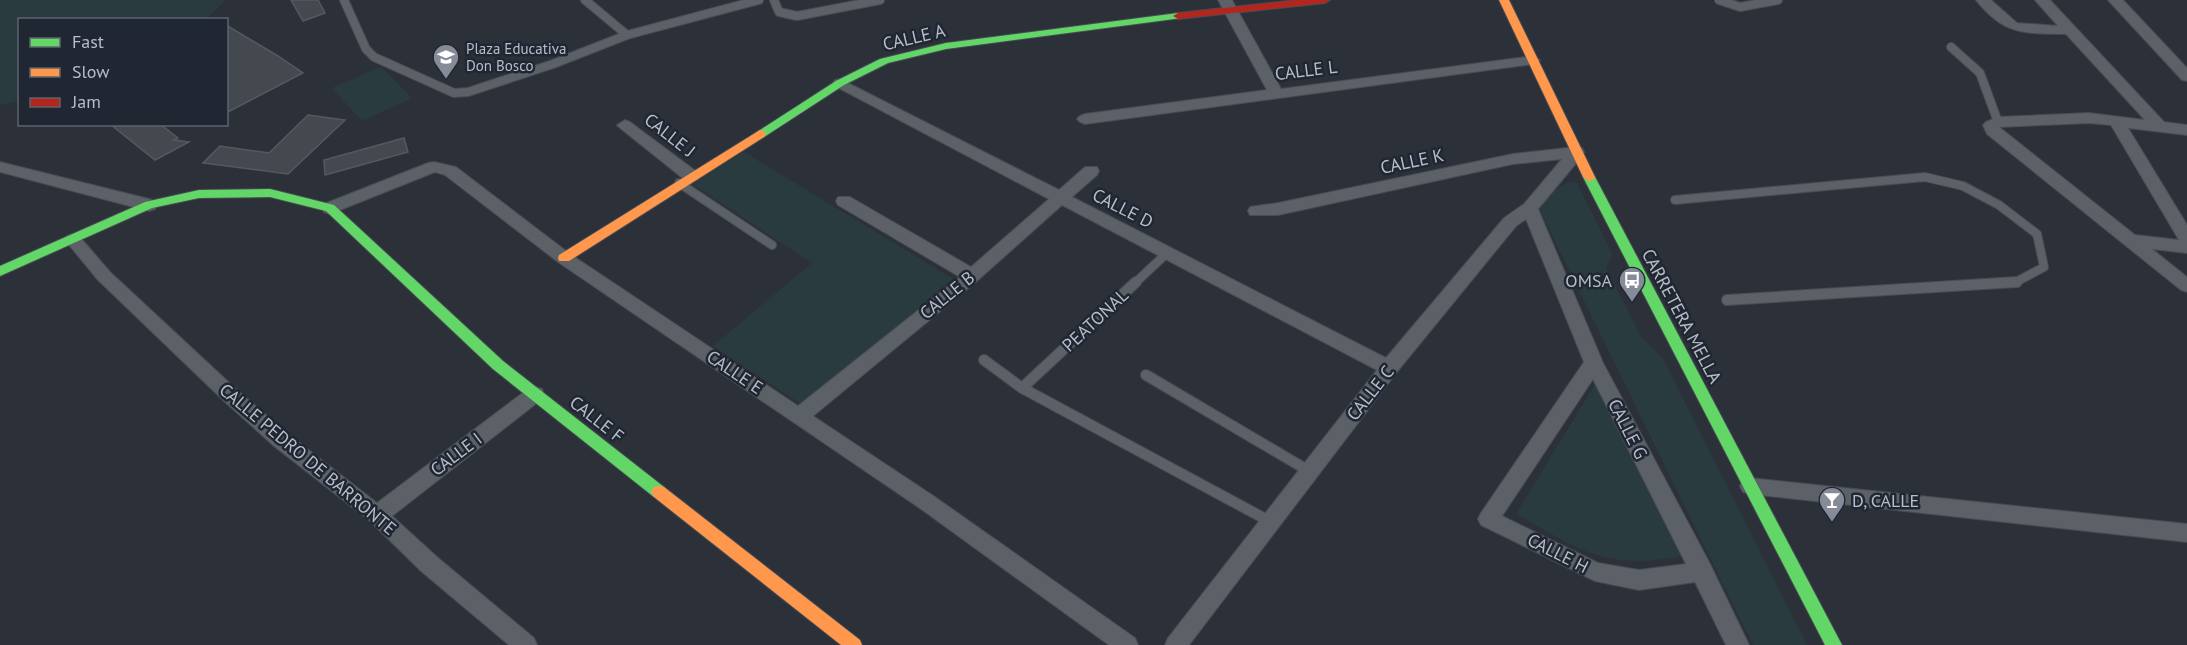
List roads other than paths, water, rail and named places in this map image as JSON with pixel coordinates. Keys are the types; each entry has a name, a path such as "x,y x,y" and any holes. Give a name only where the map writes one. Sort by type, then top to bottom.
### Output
{"street":[{"name":"CALLE A","path":"564,258 840,83 884,61 946,46 1227,5 1325,0"},
{"name":"CARRETERA MELLA","path":"1504,0 1576,152 1834,645"},
{"path":"1983,0 2012,26 2022,29 2070,30"},
{"path":"2042,0 2159,126"},
{"path":"2115,0 2187,77"},
{"path":"1227,5 1276,93"},
{"name":"CALLE L","path":"1085,119 1533,60"},
{"name":"CALLE D","path":"840,83 1389,368"},
{"path":"2187,130 2089,118 1994,123 1992,131 2187,286"},
{"path":"2116,121 2187,239"},
{"name":"CALLE J","path":"625,125 685,180"},
{"name":"CALLE C","path":"1176,645 1389,368 1509,222 1530,208 1576,152"},
{"name":"CALLE K","path":"1256,211 1278,209 1513,159 1576,152"},
{"path":"0,167 149,205"},
{"name":"CALLE E","path":"330,208 434,167 444,168 564,258 928,503 1126,645"},
{"name":"CALLE B","path":"800,416 972,276 1091,171"},
{"path":"0,271 149,205 199,194 239,192 293,197 330,208"},
{"path":"844,201 972,276"},
{"name":"CALLE F","path":"330,208 498,365 854,645"},
{"name":"CALLE G","path":"1530,208 1594,363 1738,645"},
{"name":"CALLE PEDRO DE BARRONTE","path":"73,240 104,276 230,395 281,440 376,515 429,564 526,645"},
{"path":"2131,240 2187,247"},
{"name":"CALLE H","path":"1594,363 1488,519 1595,572 1639,580 1702,572"},
{"name":"CALLE I","path":"376,515 535,394"},
{"path":"1750,486 2187,533"}],"lane":[{"path":"344,0 366,49 374,57 454,93 487,87 627,35 759,0"},
{"path":"585,0 627,35"},
{"path":"774,0 779,12 796,16 876,0"},
{"path":"1719,0 1726,5 1760,7 1778,0"},
{"path":"1951,47 1980,73 1994,123"},
{"path":"1675,200 1925,177 1963,186 1999,205 2037,234 2044,267 2016,282 1727,300"},
{"path":"685,180 772,245"},
{"name":"PEATONAL","path":"1022,388 1167,253"},
{"path":"984,360 1022,388 1271,522"},
{"path":"1146,375 1309,471"}],"place":[{"name":"Plaza Educativa Don Bosco","path":"446,80"},
{"name":"OMSA","path":"1632,303"},
{"name":"D, CALLE","path":"1832,523"}]}
